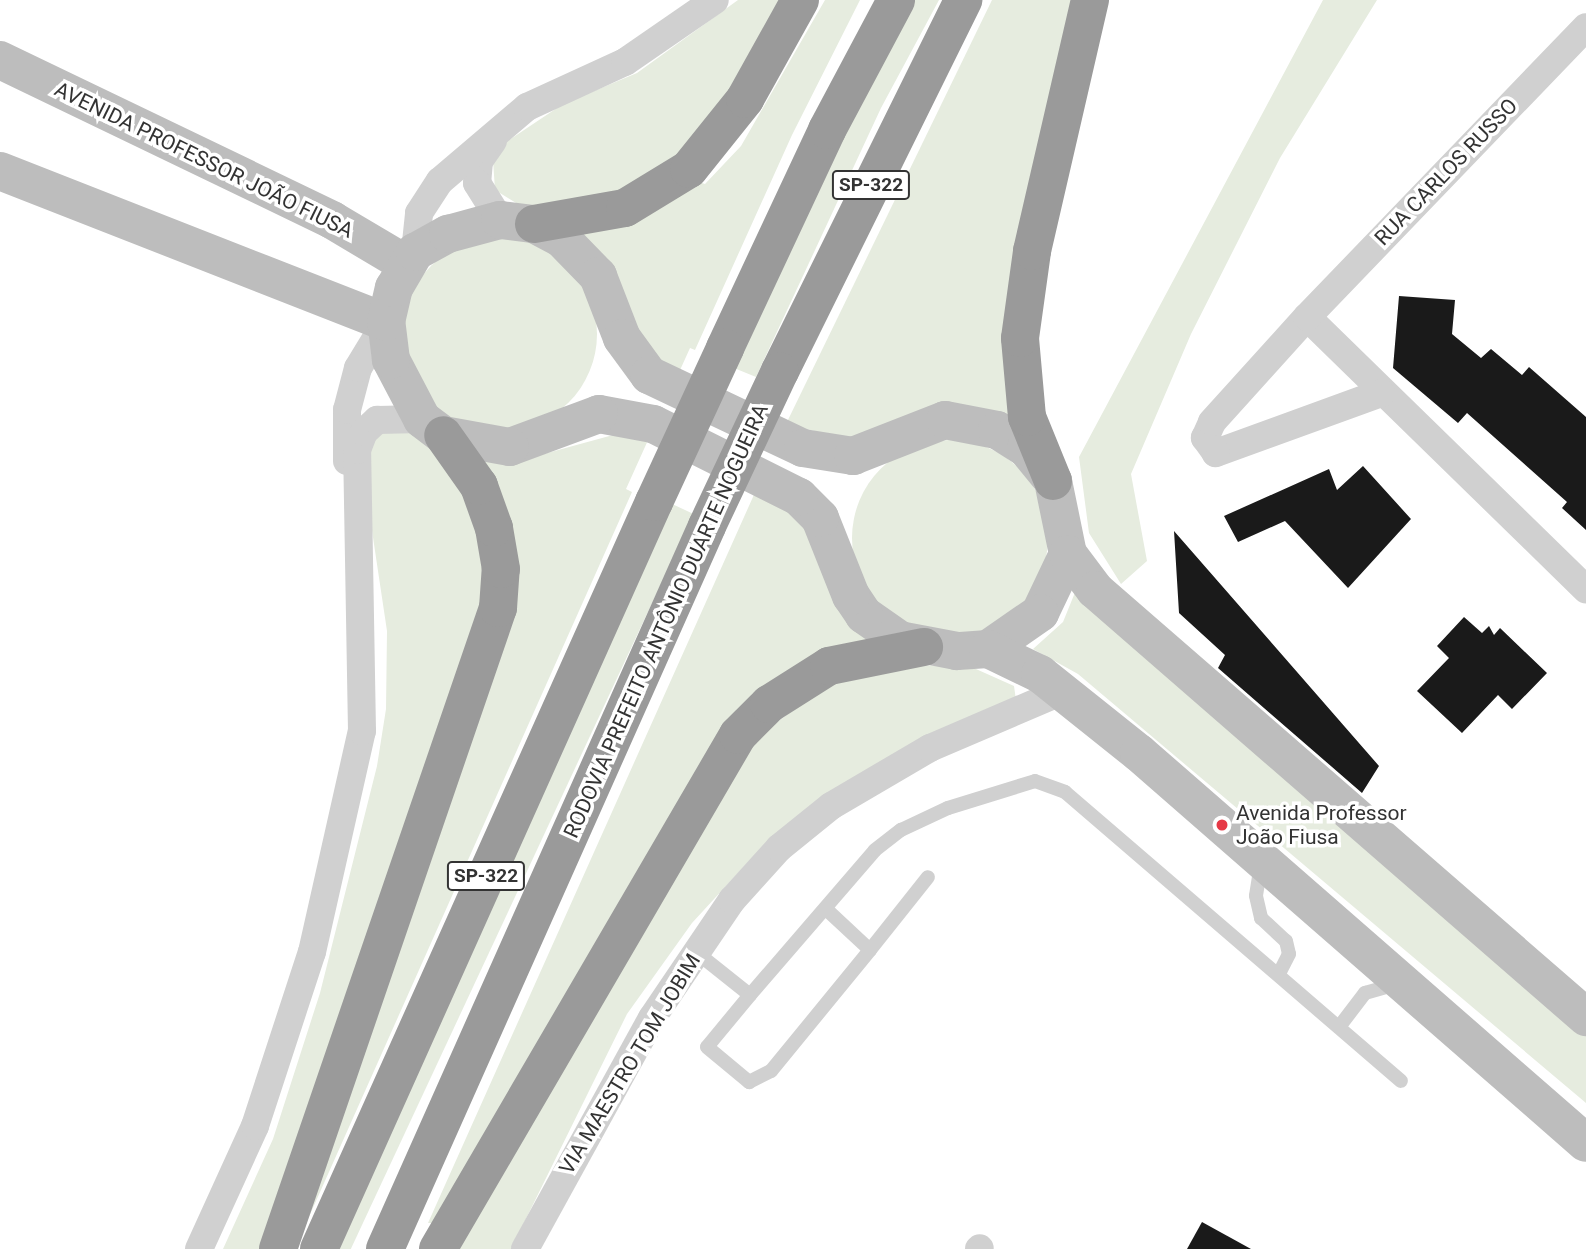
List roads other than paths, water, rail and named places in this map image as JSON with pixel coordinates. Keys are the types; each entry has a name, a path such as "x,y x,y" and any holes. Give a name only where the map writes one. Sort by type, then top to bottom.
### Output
{"highway":[{"path":"517,222 625,208 689,169 745,99 800,0"},
{"name":"SP-322","path":"319,1249 724,348 827,130 896,0"},
{"name":"RODOVIA PREFEITO ANTÔNIO DUARTE NOGUEIRA","path":"385,1249 707,526 780,371 963,0"},
{"path":"1053,481 1027,417 1020,338 1032,251 1090,0"},
{"path":"278,1249 498,608 501,569 494,528 479,485 432,427"},
{"path":"438,1249 738,735 769,704 829,666 924,647"}],"main road":[{"name":"AVENIDA PROFESSOR JOÃO FIUSA","path":"0,60 410,258"},
{"path":"0,171 386,322"},
{"path":"1586,1017 1095,590 1068,554 1053,481 1026,448 971,423 946,420 853,456 828,455 674,388 649,375 632,356 598,276 583,257 517,222 471,224 410,258 386,322 391,360 432,427 510,447 599,414 653,424 799,497 820,518 864,615 900,640 924,647 988,649 1063,691 1403,983 1572,1123 1586,1143"},
{"path":"988,649 1040,613 1068,554"}],"street":[{"path":"410,258 419,213 440,181 502,127 556,90 654,46 715,0"},
{"name":"RUA CARLOS RUSSO","path":"1381,393 1216,453 1205,438 1212,422 1307,317 1586,27"},
{"path":"502,127 479,162 477,183 517,222"},
{"path":"1307,317 1381,393 1586,589"},
{"path":"199,1249 255,1126 312,952 362,731 364,629 354,495 345,452 347,410 358,368 386,322"},
{"path":"354,495 357,450 364,432 377,420 396,416 432,427"},
{"name":"VIA MAESTRO TOM JOBIM","path":"525,1249 645,1030 732,900 779,848 831,806 930,747 1063,691"}],"lane":[{"path":"928,877 771,1071 748,1082 707,1047 875,850 901,830 948,808 1035,781 1065,792 1401,1081"},
{"path":"1262,860 1256,896 1261,918 1286,941 1289,954 1279,974"},
{"path":"826,909 870,950"},
{"path":"696,952 750,995"},
{"path":"1339,1027 1365,993 1403,983"}],"place":[{"name":"Avenida Professor João Fiusa","path":"1222,825"}]}
